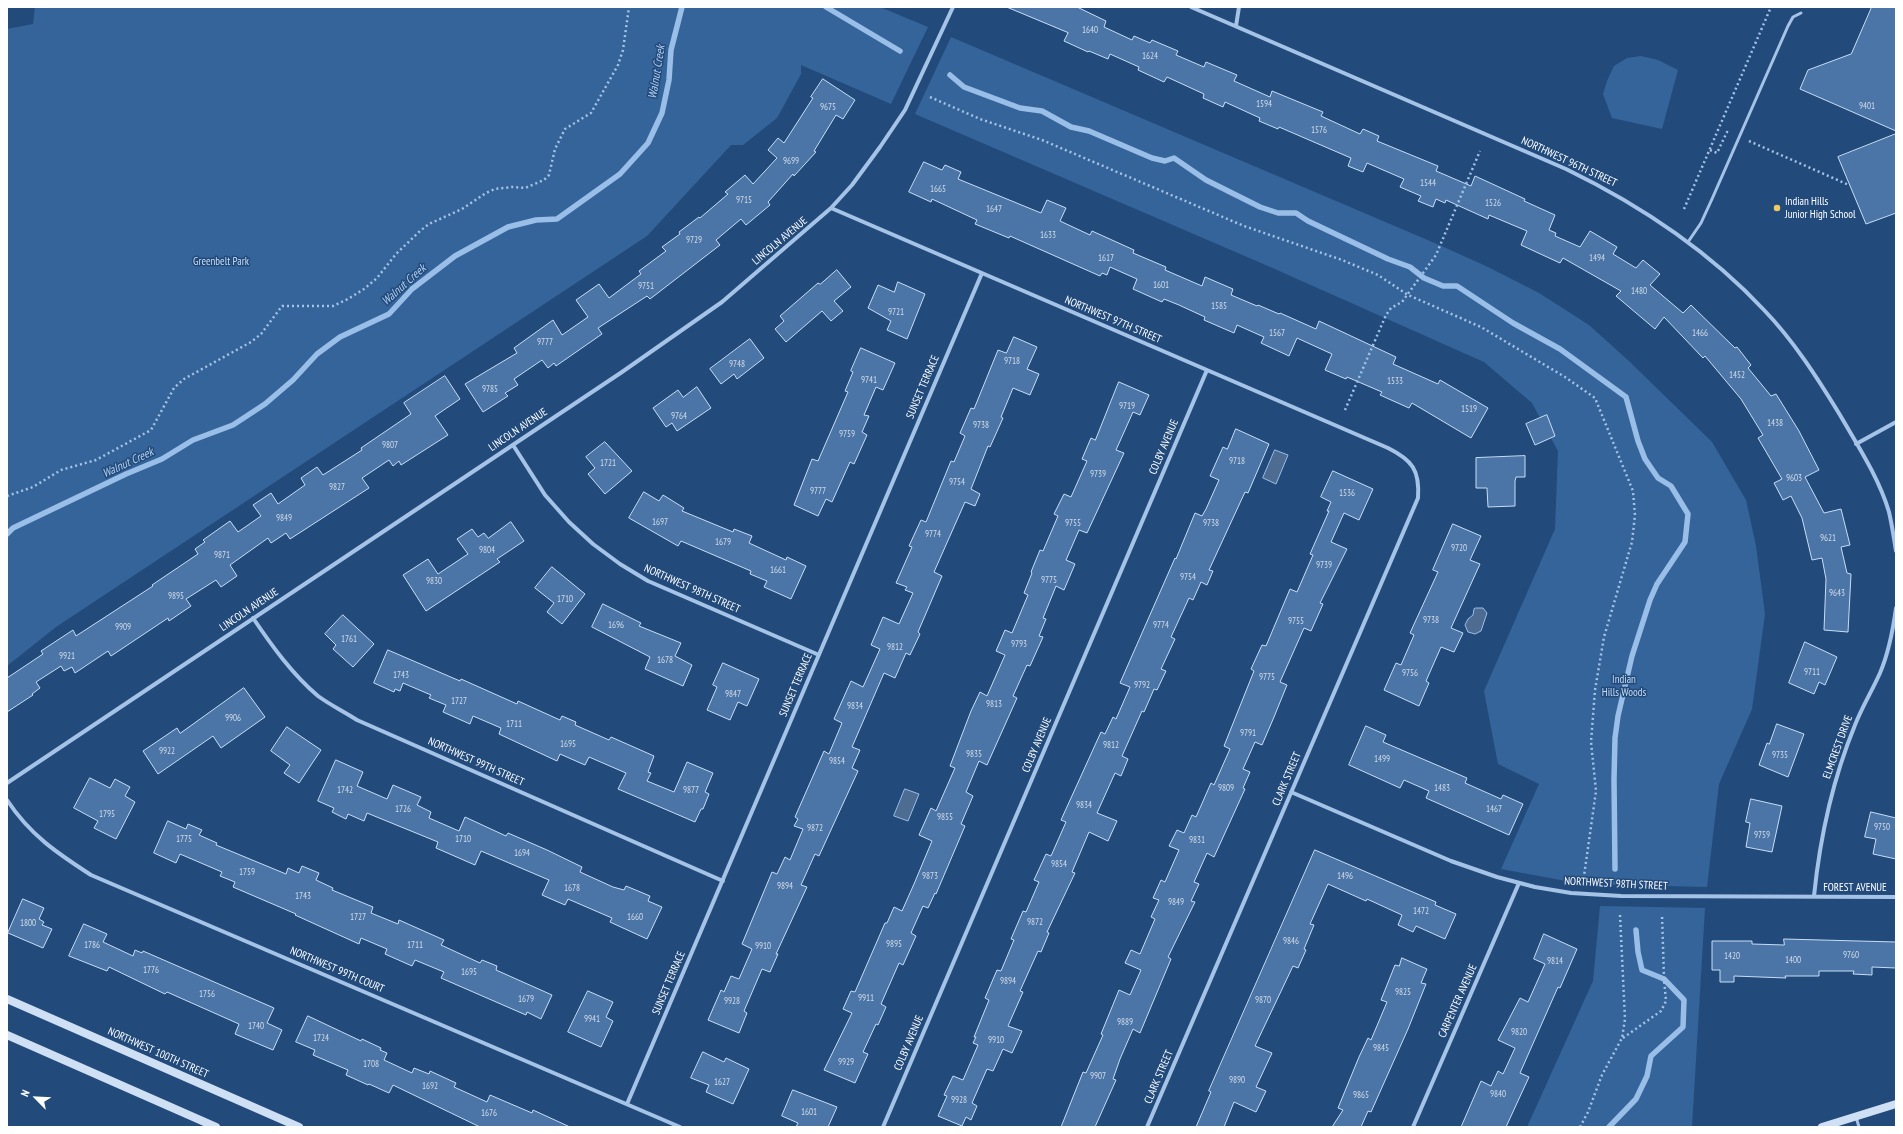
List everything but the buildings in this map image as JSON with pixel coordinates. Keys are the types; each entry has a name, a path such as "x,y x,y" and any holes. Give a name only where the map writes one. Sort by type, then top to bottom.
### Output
{"main road":[{"name":"NORTHWEST 100TH STREET","path":"7,999 300,1127"},
{"path":"7,1035 216,1127"},
{"path":"1822,1127 1896,1104"}],"street":[{"name":"LINCOLN AVENUE","path":"7,783 512,445 722,302 831,208 875,154 905,110 953,7"},
{"name":"NORTHWEST 96TH STREET","path":"1191,7 1566,169 1611,191 1671,228 1725,272 1765,311 1800,355 1825,390 1856,444"},
{"path":"1236,26 1239,7"},
{"name":"NORTHWEST 97TH STREET","path":"831,208 1388,448"},
{"name":"SUNSET TERRACE","path":"627,1104 982,273"},
{"name":"COLBY AVENUE","path":"883,1127 1207,370"},
{"path":"1896,422 1856,444 1881,490 1889,513 1896,551"},
{"name":"NORTHWEST 98TH STREET","path":"512,445 545,495 569,522 593,544 620,564 648,580 819,655"},
{"name":"CLARK STREET","path":"1147,1127 1418,498 1419,484 1412,464 1401,455 1388,448"},
{"name":"ELMCREST DRIVE","path":"1814,896 1823,824 1834,785 1855,725 1880,672 1893,633 1896,608"},
{"name":"NORTHWEST 99TH STREET","path":"254,618 279,655 303,682 320,696 357,720 722,880"},
{"name":"NORTHWEST 98TH STREET","path":"1291,792 1451,861 1519,883 1571,893 1600,895 1814,896"},
{"name":"NORTHWEST 99TH COURT","path":"7,800 28,828 54,851 91,875 680,1127"},
{"name":"CARPENTER AVENUE","path":"1413,1127 1519,883"},
{"name":"FOREST AVENUE","path":"1814,896 1896,897"}],"lane":[{"path":"1688,242 1701,223 1788,26 1793,17 1801,13"},
{"path":"1855,1116 1859,1127"}],"path":[{"path":"7,496 34,486 61,470 96,460 151,430 174,388 184,379 251,342 261,334 282,306 334,306 364,289 377,278 396,254 420,231 430,224 462,209 486,193 512,187 525,188 536,185 544,180 549,175 555,149 565,129 591,114 618,65 623,50 629,7"},
{"path":"1684,210 1771,7"},
{"path":"930,97 980,119 1042,140 1244,226 1342,260 1378,275 1408,295 1481,327 1565,377 1595,398 1633,491 1635,515 1632,542 1604,637 1595,690 1591,742 1596,791 1584,876"},
{"path":"1710,150 1718,153 1727,132 1732,134"},
{"path":"1745,139 1849,185"},
{"path":"1345,410 1390,308 1402,302 1408,295 1440,249 1480,151"},
{"path":"1622,1038 1661,1011 1666,1001 1662,914"},
{"path":"1580,1127 1588,1112 1602,1075 1622,1038 1625,1019 1620,915"}],"green space":[{"name":"Greenbelt Park","path":"35,7 880,7 928,27 891,104 801,65 801,74 777,118 743,145 731,145 647,236 56,627 7,666 7,29 33,24"},
{"name":"Indian Hills Woods","path":"951,37 1437,244 1488,267 1539,293 1589,325 1630,362 1712,442 1746,500 1756,546 1765,614 1752,709 1719,784 1707,887 1582,884 1501,869 1539,784 1498,764 1484,691 1555,529 1558,451 1532,403 1484,362 1268,266 915,114"},
{"path":"1641,56 1658,60 1678,70 1662,129 1612,118 1603,94 1614,66 1627,58"},
{"path":"1600,906 1705,908 1692,1127 1527,1127 1593,981"}],"shaded area":[{"path":"1275,450 1288,455 1276,484 1263,478"},
{"path":"1483,608 1487,613 1481,631 1475,634 1468,632 1465,625 1468,619 1473,615 1474,609"},
{"path":"905,789 919,794 908,821 894,816"}],"waterway":[{"name":"Walnut Creek","path":"7,534 13,528 126,474 162,459 193,440 233,425 265,404 293,380 317,354 340,337 389,314 412,289 455,256 508,227 536,220 557,219 620,174 648,143 662,113 669,80 671,50 682,7"},
{"path":"826,7 900,51"},
{"path":"950,75 964,87 1020,108 1042,111 1071,127 1089,131 1152,158 1165,161 1174,158 1206,180 1260,207 1278,213 1296,213 1308,221 1388,259 1410,267 1424,278 1443,286 1457,286 1513,323 1560,349 1626,397 1638,441 1645,459 1658,478 1671,486 1688,514 1685,542 1657,584 1650,600 1632,656 1618,716 1615,738 1614,779 1615,869"},
{"path":"1609,1127 1636,1099 1647,1076 1651,1056 1683,1027 1684,1000 1664,979 1642,970 1638,952 1636,930"}],"place":[{"name":"Indian Hills Junior High School","path":"1777,208"}]}
